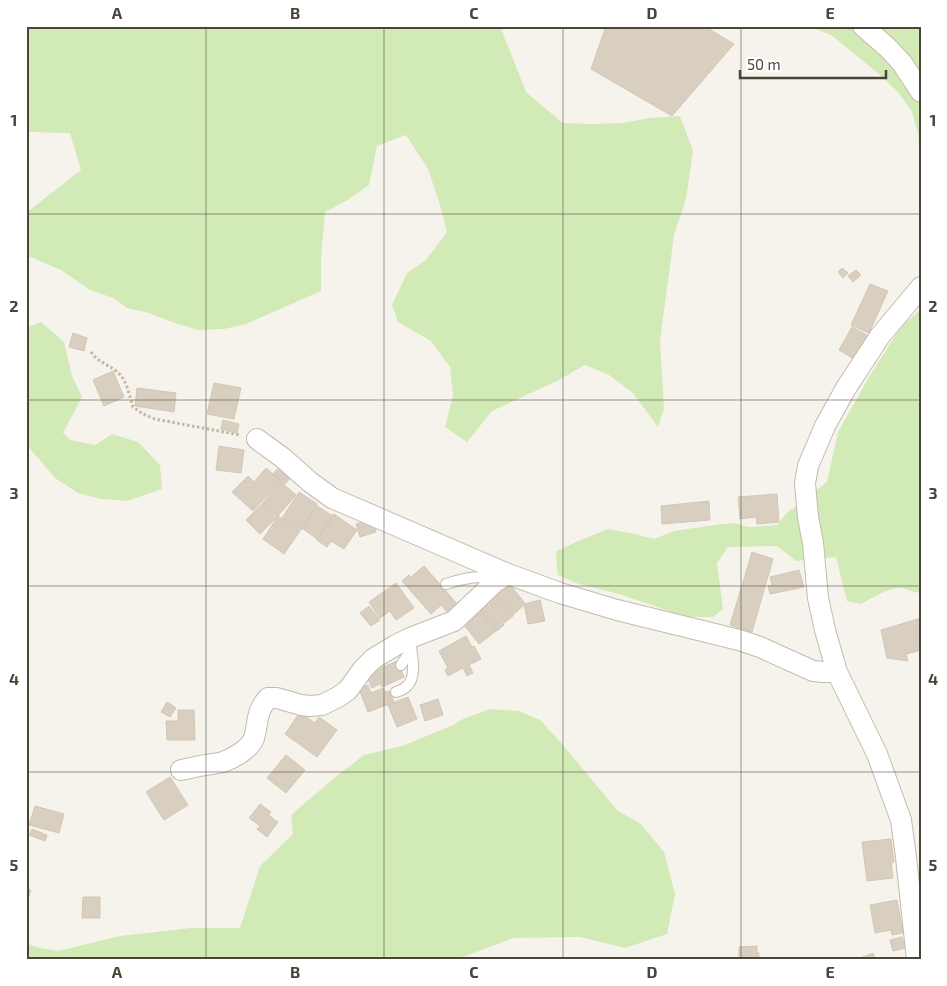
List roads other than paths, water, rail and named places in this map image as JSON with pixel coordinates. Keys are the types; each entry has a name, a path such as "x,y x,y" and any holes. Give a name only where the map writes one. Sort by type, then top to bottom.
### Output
{"street":[{"path":"863,26 902,63 921,92"},
{"path":"880,26 888,48"},
{"path":"917,960 901,820 877,754 837,672 825,630 818,598 805,483 808,466 825,426 846,388 880,336 921,287"},
{"path":"257,439 332,498 502,578 586,602 746,642 813,671 837,672"},
{"path":"181,770 223,762 244,750 254,739 257,717 268,698 277,698 310,706 322,705 338,697 348,690 363,668 373,659 396,645 411,644 454,621 502,578"}],"lane":[{"path":"446,584 478,577 502,578"},
{"path":"401,665 411,644"},
{"path":"396,692 408,686 411,681 414,671 411,644"}]}
